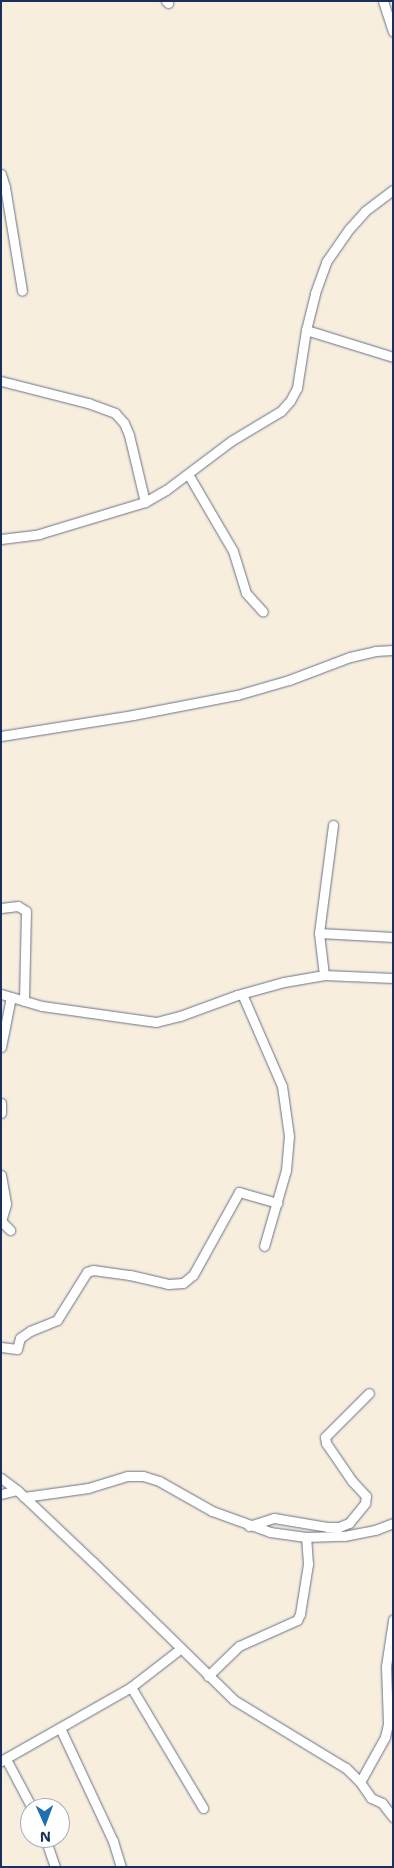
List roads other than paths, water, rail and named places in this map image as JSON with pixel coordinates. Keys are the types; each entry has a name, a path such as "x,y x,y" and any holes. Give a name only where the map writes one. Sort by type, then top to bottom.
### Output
{"street":[{"path":"383,1 393,31"},
{"path":"1,174 8,204 22,291"},
{"path":"1,539 39,534 146,502 188,474 223,446 272,418 290,401 297,388 306,330 315,293 326,262 349,229 365,211 393,190"},
{"path":"306,330 393,357"},
{"path":"1,381 88,403 115,413 124,423 129,435 146,502"},
{"path":"188,474 233,551 246,593 263,612"},
{"path":"1,736 143,714 237,695 289,680 350,657 374,651 393,650"},
{"path":"324,975 319,933 334,825"},
{"path":"1,908 18,906 26,911 24,1001"},
{"path":"319,933 393,937"},
{"path":"1,994 42,1006 156,1022 284,982 324,975 393,978"},
{"path":"242,994 275,1068 287,1107 289,1136 286,1170 264,1246"},
{"path":"1,1047 11,997"},
{"path":"1,1103 1,1113"},
{"path":"1,1175 6,1204 1,1221 10,1230"},
{"path":"1,1347 17,1349 20,1338 30,1331 57,1320 87,1272 93,1270 130,1275 168,1284 183,1283 194,1275 239,1192 277,1203"},
{"path":"249,1526 274,1518 328,1527 339,1527 349,1523 365,1503 366,1496 352,1481 326,1443 325,1437 369,1393"},
{"path":"1,1494 88,1488 127,1476 143,1476 159,1481 212,1510 249,1526 306,1538 344,1536 375,1530 393,1523"},
{"path":"1,1478 20,1494 234,1700 346,1768 360,1782 371,1798 382,1803 393,1817"},
{"path":"208,1676 239,1646 297,1620 300,1614 308,1564 306,1538"},
{"path":"360,1782 385,1737 388,1724 386,1666 393,1620"},
{"path":"26,1798 4,1760 131,1687 180,1649"},
{"path":"131,1687 203,1808"},
{"path":"60,1728 110,1833 121,1867"},
{"path":"48,1848 55,1867"}]}
